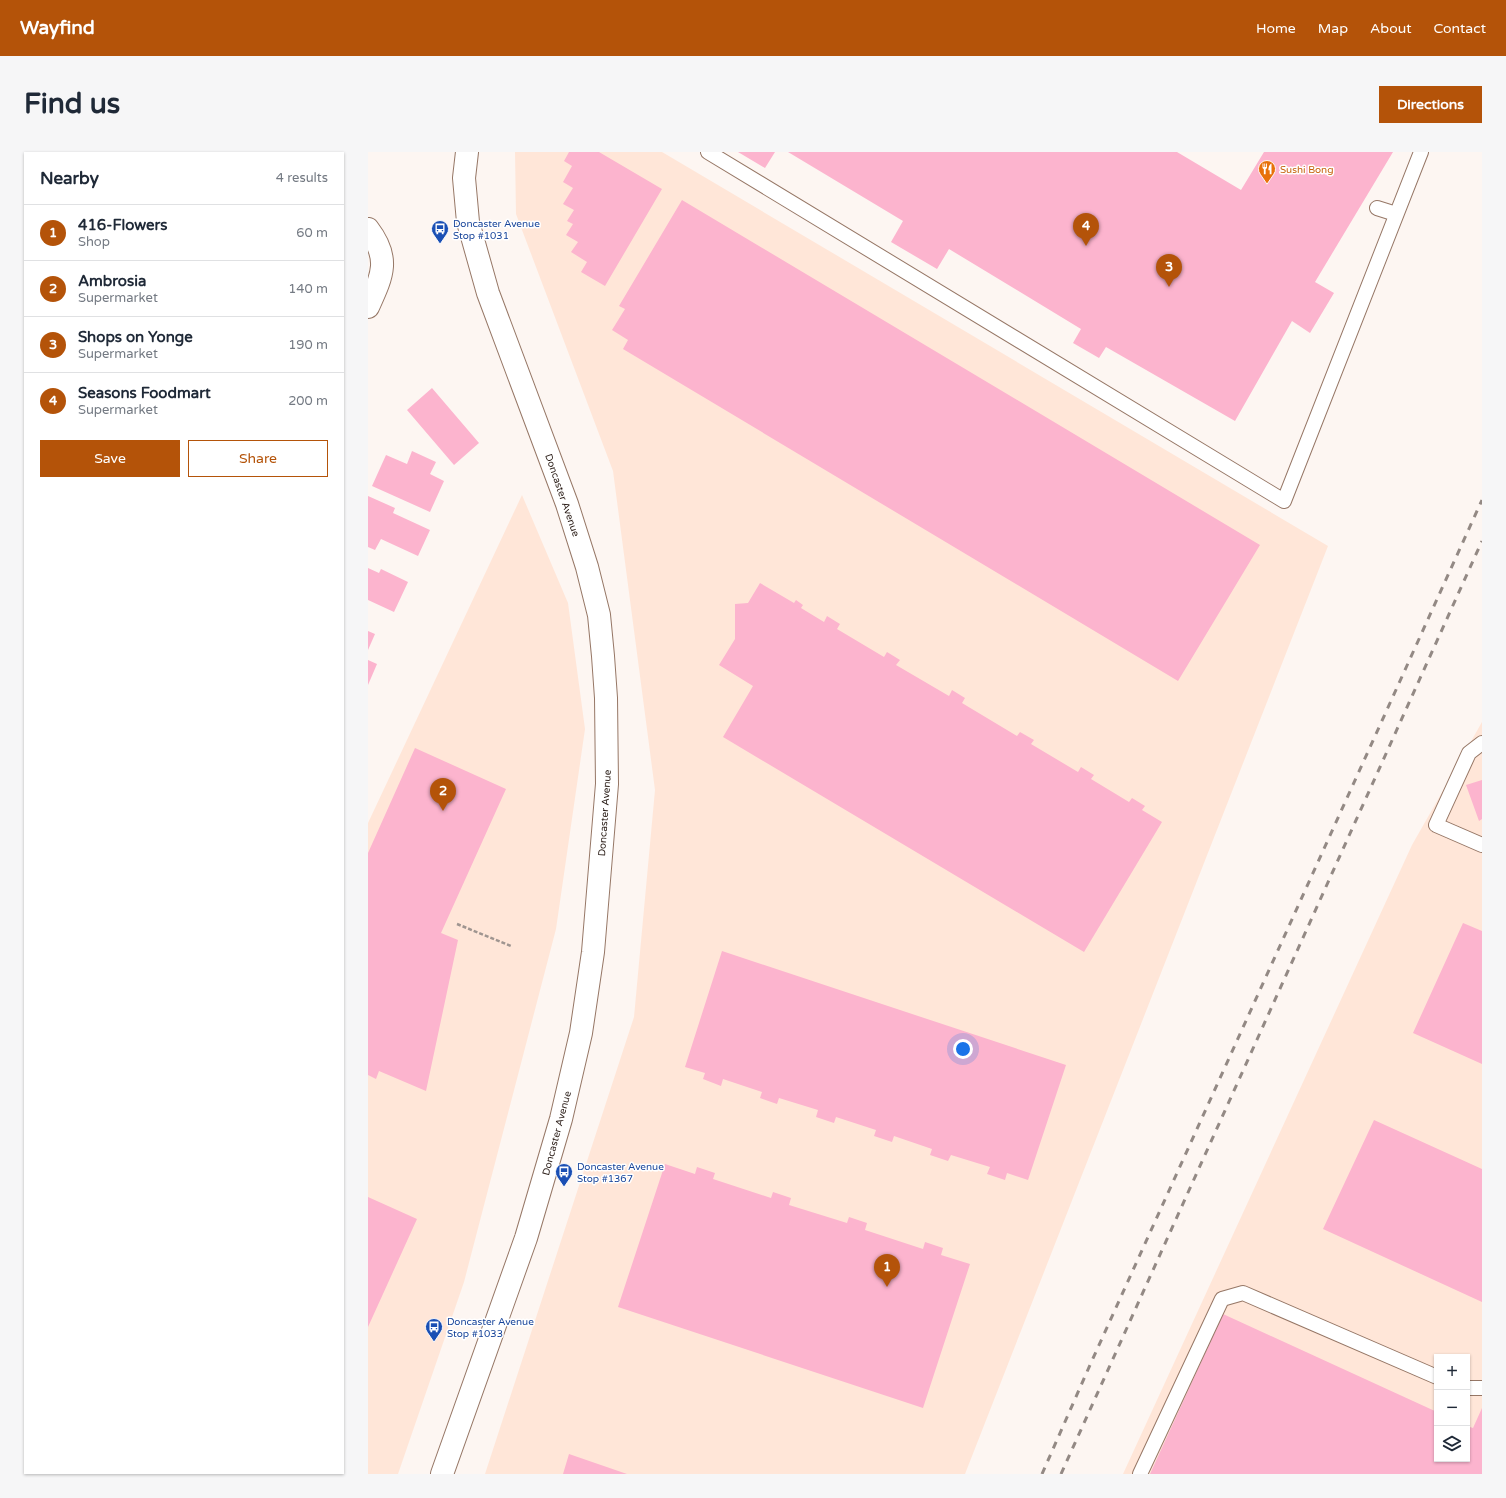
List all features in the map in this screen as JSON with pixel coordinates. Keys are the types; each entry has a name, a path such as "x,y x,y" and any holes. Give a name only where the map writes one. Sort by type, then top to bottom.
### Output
{"street":[{"name":"Doncaster Avenue","path":"442,1474 526,1238 561,1119 581,1033 593,952 607,784 604,656 598,616 587,567 567,504 488,293 468,222 464,178 467,152"},
{"path":"368,229 377,240 383,262 380,281 368,307"}],"lane":[{"path":"708,152 1284,501 1421,152"},
{"path":"1378,208 1396,214"},
{"path":"1482,743 1469,753 1436,825 1482,845"},
{"path":"1140,1474 1222,1299 1243,1293 1434,1376"},
{"path":"1470,1388 1482,1388"}],"path":[{"path":"457,924 511,946"}],"shaded area":[{"path":"515,152 662,152 1328,546 965,1474 485,1474 634,1017 655,790 613,471 516,214"},
{"path":"522,495 568,603 585,729 556,929 464,1282 398,1474 368,1474 368,823"},
{"path":"1482,722 1482,1474 1123,1474 1412,845"}],"building":[{"path":"569,152 599,152 662,189 605,286 581,272 587,262 571,252 578,242 566,235 573,224 567,221 574,210 563,204 573,188 563,182 572,166 564,161"},
{"path":"738,152 775,152 765,168"},
{"path":"788,152 1177,152 1241,190 1264,152 1393,152 1315,282 1334,293 1310,333 1292,321 1235,421 1106,347 1099,358 1073,343 1081,329 949,249 937,269 891,242 903,221"},
{"path":"682,200 1260,545 1178,681 623,349 628,340 612,330 625,309 619,306"},
{"path":"432,388 479,443 454,465 407,410"},
{"path":"412,451 436,462 430,474 444,481 430,512 372,486 386,455 407,464"},
{"path":"368,496 395,508 393,513 430,530 418,556 381,539 375,550 368,547"},
{"path":"368,568 379,573 381,569 408,582 394,612 368,600"},
{"path":"760,583 794,603 796,600 803,605 801,608 824,622 827,616 840,624 837,629 884,657 887,652 900,660 896,665 949,696 952,690 965,698 962,703 1017,736 1020,732 1034,740 1031,744 1078,772 1081,767 1094,775 1091,779 1129,802 1132,798 1145,806 1142,810 1162,822 1084,952 723,737 753,686 719,665 735,639 735,604 748,603"},
{"path":"368,631 375,634 368,650"},
{"path":"368,660 377,664 368,685"},
{"path":"415,748 506,789 441,933 458,940 426,1091 379,1071 376,1079 368,1075 368,853"},
{"path":"1482,780 1482,819 1479,821 1466,785"},
{"path":"1463,923 1482,931 1482,1064 1413,1033"},
{"path":"722,951 1066,1065 1028,1180 1007,1173 1005,1180 987,1174 990,1167 951,1155 948,1161 930,1155 932,1149 894,1136 892,1142 874,1136 876,1130 836,1117 834,1123 816,1117 818,1110 779,1098 777,1104 760,1098 762,1092 723,1079 721,1086 703,1079 705,1073 685,1067"},
{"path":"1374,1120 1482,1169 1482,1302 1323,1229"},
{"path":"665,1164 695,1174 697,1167 715,1173 713,1179 771,1198 773,1192 791,1198 789,1205 847,1223 849,1217 867,1223 865,1230 923,1249 925,1242 943,1248 941,1255 970,1264 923,1408 618,1307"},
{"path":"368,1197 417,1219 368,1327"},
{"path":"1223,1314 1434,1411 1434,1462 1470,1462 1470,1427 1473,1428 1482,1408 1482,1474 1150,1474"},
{"path":"569,1454 627,1474 563,1474"}],"railway":[{"path":"1042,1474 1482,500"},
{"path":"1061,1474 1482,541"}],"place":[{"name":"Sushi Bong","path":"1267,184"},
{"name":"Doncaster Avenue Stop #1031","path":"440,244"},
{"name":"Seasons Foodmart","path":"1086,246"},
{"name":"Shops on Yonge","path":"1169,287"},
{"name":"Ambrosia","path":"443,811"},
{"name":"Doncaster Avenue Stop #1367","path":"564,1187"},
{"name":"416-Flowers","path":"887,1287"},
{"name":"Doncaster Avenue Stop #1033","path":"434,1342"}]}
